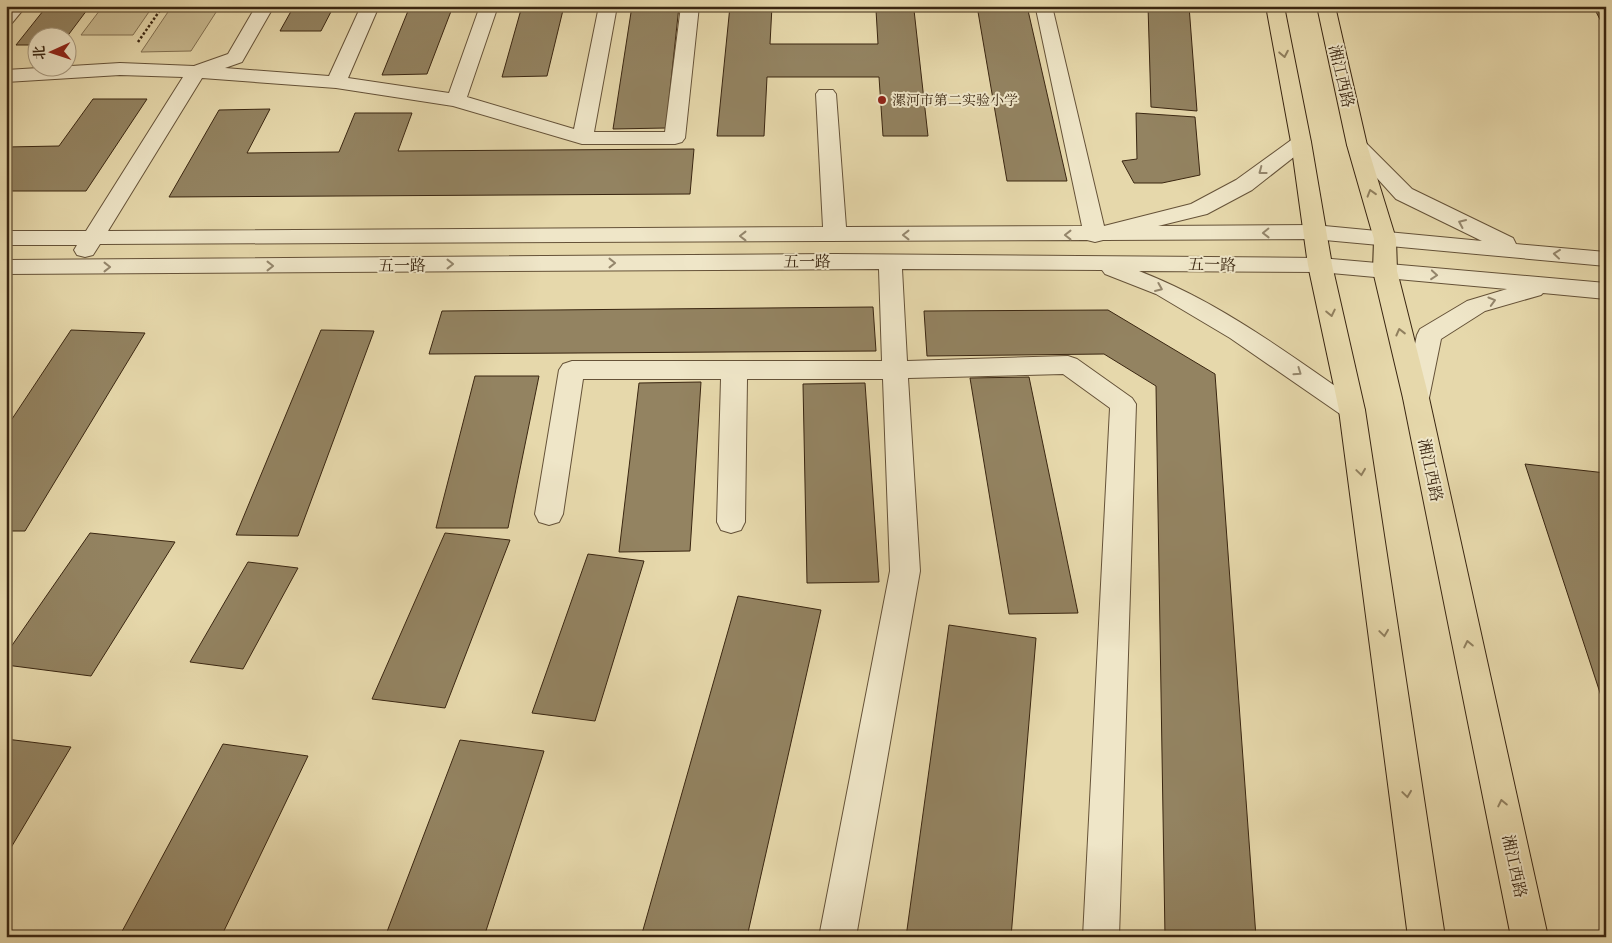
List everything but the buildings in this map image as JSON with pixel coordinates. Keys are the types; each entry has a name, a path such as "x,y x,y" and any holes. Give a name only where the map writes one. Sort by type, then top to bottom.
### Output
{"main road":[{"path":"1275,6 1301,142 1320,265 1352,410 1427,937"},
{"name":"湘江西路","path":"1326,6 1357,145 1385,240 1385,271 1416,398 1530,937"}],"street":[{"path":"6,19 17,6"},
{"path":"73,267 196,72 235,58 265,6"},
{"path":"336,82 370,6"},
{"path":"456,100 489,6"},
{"path":"582,138 608,6"},
{"path":"6,76 120,69 196,72 336,82 456,100 582,138 675,138 690,6"},
{"path":"1045,9 1095,234 1199,209 1244,185 1301,142"},
{"path":"826,94 835,235"},
{"path":"1357,145 1404,194 1522,250"},
{"name":"五一路","path":"6,238 1314,232 1606,259"},
{"path":"837,937 905,571 890,262"},
{"name":"五一路","path":"6,267 890,262 1320,265 1606,291"},
{"path":"1098,263 1164,289 1239,332 1352,410"},
{"path":"1416,398 1429,335 1476,306 1547,286"},
{"path":"548,514 572,370 895,370 1068,365 1123,404 1102,937"},
{"path":"731,522 734,371"}],"path":[{"path":"120,69 163,6"}],"shaded area":[{"path":"103,6 153,6 133,35 81,35"},
{"path":"172,6 220,6 191,51 141,52"}],"place":[{"name":"漯河市第二实验小学","path":"882,100"}]}
